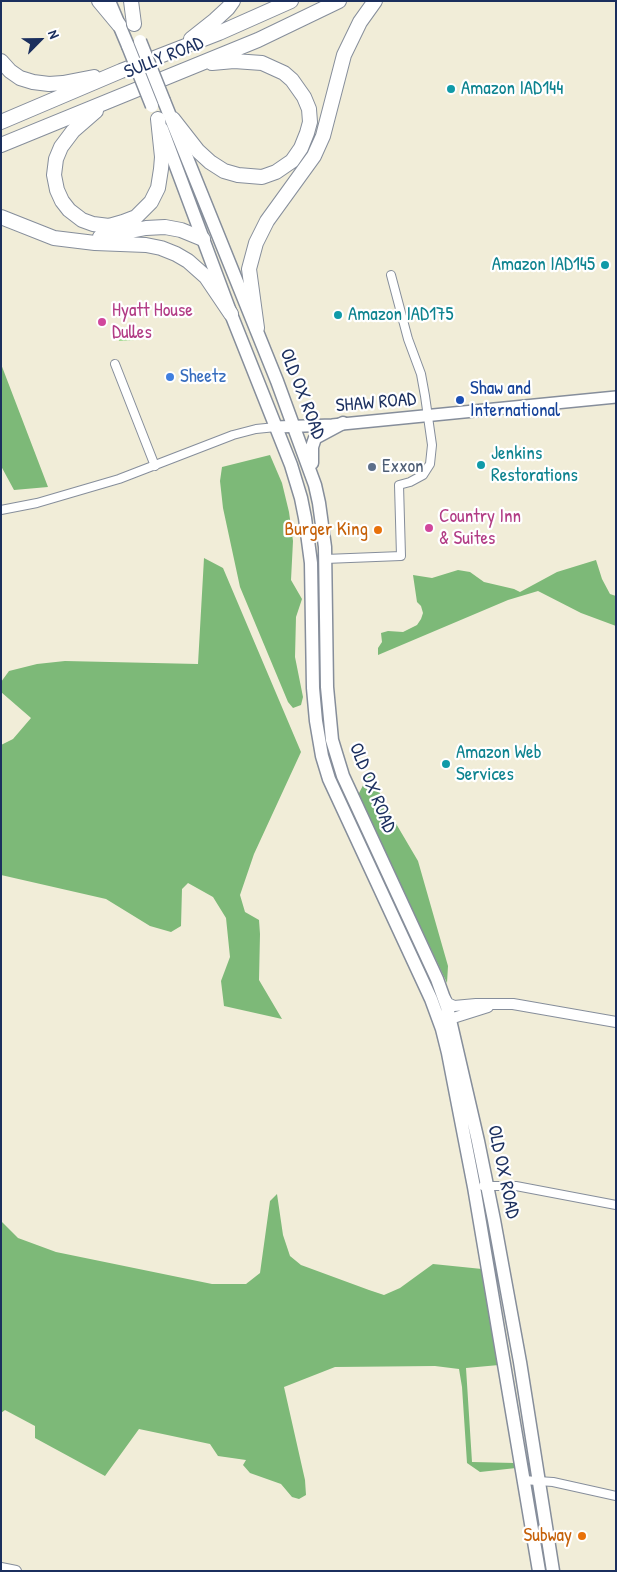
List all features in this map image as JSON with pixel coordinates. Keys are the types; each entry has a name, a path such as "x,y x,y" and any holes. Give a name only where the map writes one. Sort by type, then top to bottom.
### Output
{"highway":[{"path":"99,1 119,25"},
{"path":"130,1 134,24"},
{"path":"175,51 215,20 233,1"},
{"name":"SULLY ROAD","path":"1,122 291,1"},
{"name":"SULLY ROAD","path":"1,145 258,40 339,1"},
{"path":"257,328 251,292 250,269 256,243 267,222 314,156 323,136 344,55 360,22 376,1"},
{"path":"1,61 20,78 49,84 63,83 121,71"},
{"path":"173,119 198,151 210,162 224,171 249,177 262,177 283,169 292,161 301,148 307,134 309,115 304,97 297,85 284,73 254,62 224,62 189,68"},
{"path":"122,95 90,115 73,130 61,147 56,159 54,175 57,190 62,201 77,216 94,224 109,226 136,217 151,202 158,188 162,157 158,109"},
{"path":"1,217 39,233 72,240 146,245 176,254 188,261 206,277 231,314"},
{"path":"72,240 165,227 181,230 203,239"}],"main road":[{"name":"OLD OX ROAD","path":"109,1 158,109 173,119 257,328 313,478 320,511 325,559 328,706 332,740 337,760 350,792 437,979 450,1019 487,1185 520,1362 553,1571"},
{"name":"OLD OX ROAD","path":"125,1 140,41 158,109 203,239 296,481 305,518 311,563 313,688 316,721 322,756 329,779 434,1006 450,1061 474,1187 539,1571"},
{"path":"203,239 214,249 222,262 280,409 290,423 295,426"},
{"name":"SHAW ROAD","path":"276,427 427,416 616,398"},
{"path":"313,478 311,450 314,439 343,423"},
{"path":"434,1006 440,1015 450,1019"}],"street":[{"path":"325,559 401,556 399,485 423,475 430,464 432,445 420,374 408,339 391,276"},
{"path":"115,364 155,466"},
{"name":"SHAW ROAD","path":"1,510 51,499 119,479 233,435 256,429 276,427"},
{"path":"444,997 448,1003 454,1006 494,1004 526,1006 616,1022"},
{"path":"450,1019 494,1004"},
{"path":"474,1187 487,1185 516,1186 616,1204"},
{"path":"523,1480 558,1483 616,1496"},
{"path":"1,1568 16,1571"}],"green space":[{"path":"133,332 134,340 119,341 118,333"},
{"path":"1,364 48,487 14,490 1,466"},
{"path":"270,455 282,483 289,512 293,541 291,580 302,599 296,617 295,657 303,697 301,705 293,708 288,702 240,587 223,508 220,481 222,467"},
{"path":"204,558 223,568 301,752 254,854 240,895 245,912 259,920 259,980 282,1019 224,1006 221,981 230,957 226,918 213,897 188,883 182,889 181,926 171,932 150,926 106,899 1,875 1,745 13,739 31,718 1,692 1,682 9,671 37,664 65,661 198,664"},
{"path":"596,560 602,579 610,594 616,596 616,626 581,613 538,591 508,600 378,655 378,648 382,642 381,633 388,631 403,632 417,625 421,619 423,613 421,606 417,602 413,575 432,578 458,570 470,572 484,582 520,592 557,572"},
{"path":"370,772 388,810 418,861 448,966 447,983 358,795"},
{"path":"277,1194 283,1235 290,1256 301,1265 369,1290 384,1295 400,1288 433,1264 482,1269 499,1365 466,1368 472,1462 515,1463 516,1468 480,1472 467,1463 459,1369 435,1366 335,1367 284,1387 305,1480 306,1495 299,1499 292,1497 281,1484 250,1473 243,1465 246,1460 218,1456 210,1444 139,1429 105,1476 35,1438 35,1426 5,1410 1,1413 1,1221 18,1238 56,1252 212,1284 246,1284 260,1273 270,1201"}],"place":[{"name":"Amazon IAD144","path":"451,89"},
{"name":"Amazon IAD145","path":"605,265"},
{"name":"Amazon IAD175","path":"338,315"},
{"name":"Hyatt House Dulles","path":"102,322"},
{"name":"Sheetz","path":"170,377"},
{"name":"Shaw and International","path":"460,400"},
{"name":"Jenkins Restorations","path":"481,465"},
{"name":"Exxon","path":"372,467"},
{"name":"Country Inn & Suites","path":"429,528"},
{"name":"Burger King","path":"378,530"},
{"name":"Amazon Web Services","path":"446,764"},
{"name":"Subway","path":"582,1536"}]}
